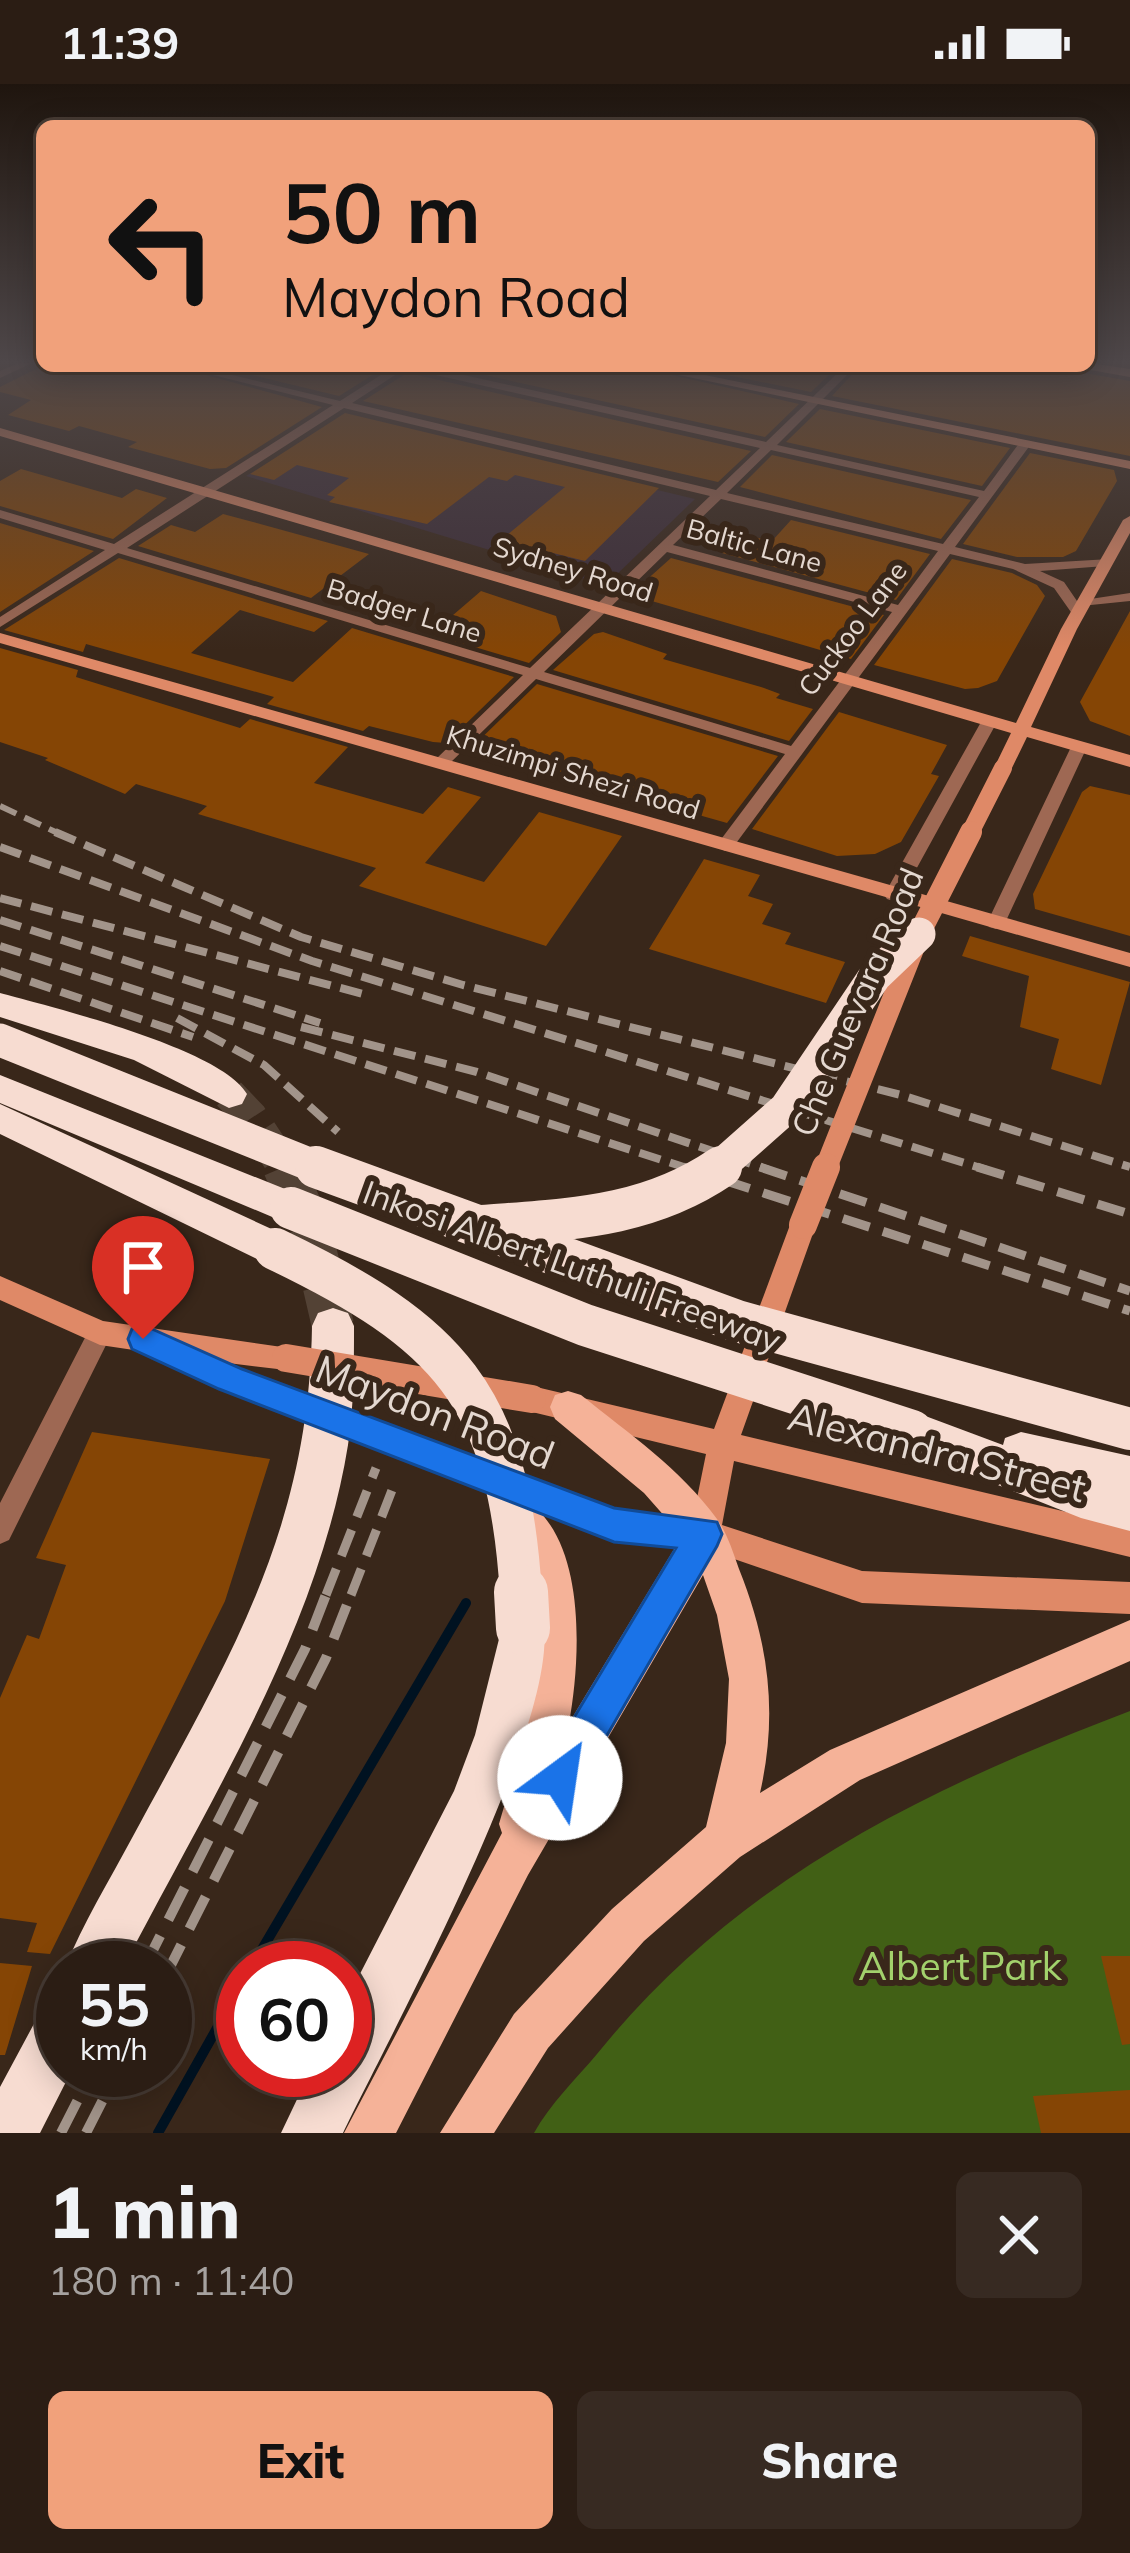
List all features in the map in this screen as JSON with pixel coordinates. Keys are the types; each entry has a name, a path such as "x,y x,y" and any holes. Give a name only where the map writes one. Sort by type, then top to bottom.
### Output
{"highway":[{"path":"472,1227 627,1211 685,1190 710,1175 761,1137 784,1113 826,1055 872,975 919,934"},
{"path":"0,1005 130,1041 196,1072 229,1094"},
{"name":"Inkosi Albert Luthuli Freeway","path":"0,1040 472,1227 687,1304 905,1371 1130,1429"},
{"name":"Inkosi Albert Luthuli Freeway","path":"0,1088 584,1325 912,1431 1130,1477"},
{"path":"0,1118 170,1197 390,1310 421,1333 465,1382 497,1449 521,1563 523,1628 500,1735 475,1804 372,2011"},
{"path":"107,1941 269,1633 295,1573 323,1471 333,1409 333,1326"},
{"path":"912,1431 1081,1496 1130,1508"},
{"path":"8,2133 36,2079"},
{"path":"311,2133 329,2097"}],"main road":[{"name":"Sydney Road","path":"96,459 847,683 1130,761"},
{"path":"1087,459 1130,469"},
{"name":"Che Guevara Road","path":"705,1534 723,1443 802,1225 919,934 1081,607 1130,520"},
{"name":"Khuzimpi Shezi Road","path":"0,638 1130,960"},
{"name":"Maydon Road","path":"0,1287 100,1334 286,1358 550,1403 723,1443"},
{"name":"Maydon Road","path":"143,1339 283,1399 614,1525 705,1534"},
{"path":"550,1403 651,1474 705,1534 738,1612 753,1679 743,1785 724,1841"},
{"name":"Alexandra Street","path":"723,1443 1130,1542"},
{"path":"468,1472 509,1507 539,1544 553,1583 558,1631 548,1726 512,1859"},
{"path":"705,1534 862,1587 1130,1598"},
{"path":"369,2133 512,1859 705,1534"},
{"path":"465,2133 531,2031 628,1925 724,1841 845,1765 1130,1640"}],"street":[{"path":"0,623 255,459"},
{"path":"570,459 1018,566 1059,585 1081,607 1130,597"},
{"path":"442,762 755,459"},
{"path":"824,459 986,495"},
{"name":"Cuckoo Lane","path":"725,846 1014,459"},
{"name":"Badger Lane","path":"0,514 795,752"},
{"name":"Baltic Lane","path":"665,547 901,610"},
{"path":"1018,566 1060,568 1105,562"},
{"name":"Che Guevara Road","path":"893,896 989,722"},
{"path":"997,923 1079,747"},
{"path":"0,1531 100,1334"}],"shaded area":[{"path":"276,459 526,459 695,499 611,580 595,582 246,476"}],"green space":[{"name":"Albert Park","path":"1130,1711 1130,2133 534,2133 652,1992 711,1937 774,1889 908,1808"}],"building":[{"path":"171,459 241,459 226,468 210,469"},
{"path":"274,459 536,459 659,488 585,561 501,540 565,487 515,475 507,481 489,477 427,524 329,502 335,497 327,495 349,478 297,465 274,480 250,474"},
{"path":"616,459 743,459 718,482"},
{"path":"768,459 788,459 971,500 941,539 740,487"},
{"path":"860,459 1002,459 982,486"},
{"path":"1026,459 1058,459 1114,470 1117,481 1076,551 1063,557 1017,557 963,544"},
{"path":"21,469 122,498 136,489 167,498 113,539 0,506 0,481"},
{"path":"223,514 369,554 311,598 138,546 171,525 195,532"},
{"path":"791,520 930,554 896,600 722,553 742,534 772,541"},
{"path":"0,523 94,551 0,612"},
{"path":"119,558 328,621 314,632 240,610 191,653 293,682 352,628 514,677 446,743 433,742 369,726 363,731 267,704 274,697 86,644 83,652 4,630"},
{"path":"671,558 884,615 851,659 638,597 633,592"},
{"path":"952,559 1012,573 1037,585 1045,596 997,681 965,689 874,665"},
{"path":"481,591 556,616 561,632 529,663 431,634"},
{"path":"1130,611 1130,736 1090,721 1080,702"},
{"path":"603,632 667,654 663,659 761,687 780,694 776,698 813,709 789,741 553,670 594,634"},
{"path":"0,648 78,670 76,677 240,728 250,719 348,747 314,783 423,814 448,787 481,797 425,863 484,882 539,812 622,836 546,946 359,886 376,868 198,814 207,806 136,784 125,794 45,760 48,758 0,742"},
{"path":"537,684 778,756 727,823 469,750"},
{"path":"839,712 947,745 931,774 939,776 901,842 875,854 837,856 752,829"},
{"path":"1090,786 1130,795 1130,936 1035,909 1033,894 1082,792"},
{"path":"704,859 760,875 748,896 773,904 762,924 791,933 785,944 845,962 826,1003 649,949"},
{"path":"970,936 1130,982 1101,1085 1051,1069 1059,1039 1020,1027 1029,976 962,956"},
{"path":"92,1432 270,1459 225,1601 56,1941 36,1941 36,1953 27,1952 37,1923 0,1918 0,1698 27,1635 39,1639 66,1565 36,1558"},
{"path":"1101,1956 1130,1956 1130,2044 1122,2045"},
{"path":"0,1963 32,1966 5,2055 0,2055"},
{"path":"1130,2090 1130,2133 1041,2133 1033,2096"}],"waterway":[{"path":"267,1941 466,1603"},
{"path":"158,2133 216,2030"}],"tunnel":[{"path":"229,1094 251,1117 286,1170"},
{"path":"284,1167 311,1231 333,1326"}],"railway":[{"path":"0,806 62,835"},
{"path":"55,832 62,835"},
{"path":"62,835 301,937 463,985 901,1095 1130,1167"},
{"path":"0,847 312,961 987,1170"},
{"path":"0,898 367,995"},
{"path":"0,920 320,1023"},
{"path":"0,946 693,1170"},
{"path":"0,971 193,1037"},
{"path":"177,1018 264,1065 338,1132"},
{"path":"301,1027 477,1072 769,1170"},
{"path":"683,1167 1130,1311"},
{"path":"760,1167 1130,1291"},
{"path":"977,1167 1130,1214"},
{"path":"326,1595 376,1468"},
{"path":"351,1595 396,1480"},
{"path":"158,1941 305,1649 327,1592"},
{"path":"183,1941 326,1658 352,1592"},
{"path":"61,2133 79,2097"},
{"path":"86,2133 104,2097"}],"route":[{"path":"143,1339 231,1379 614,1525 705,1534 560,1778"}]}
